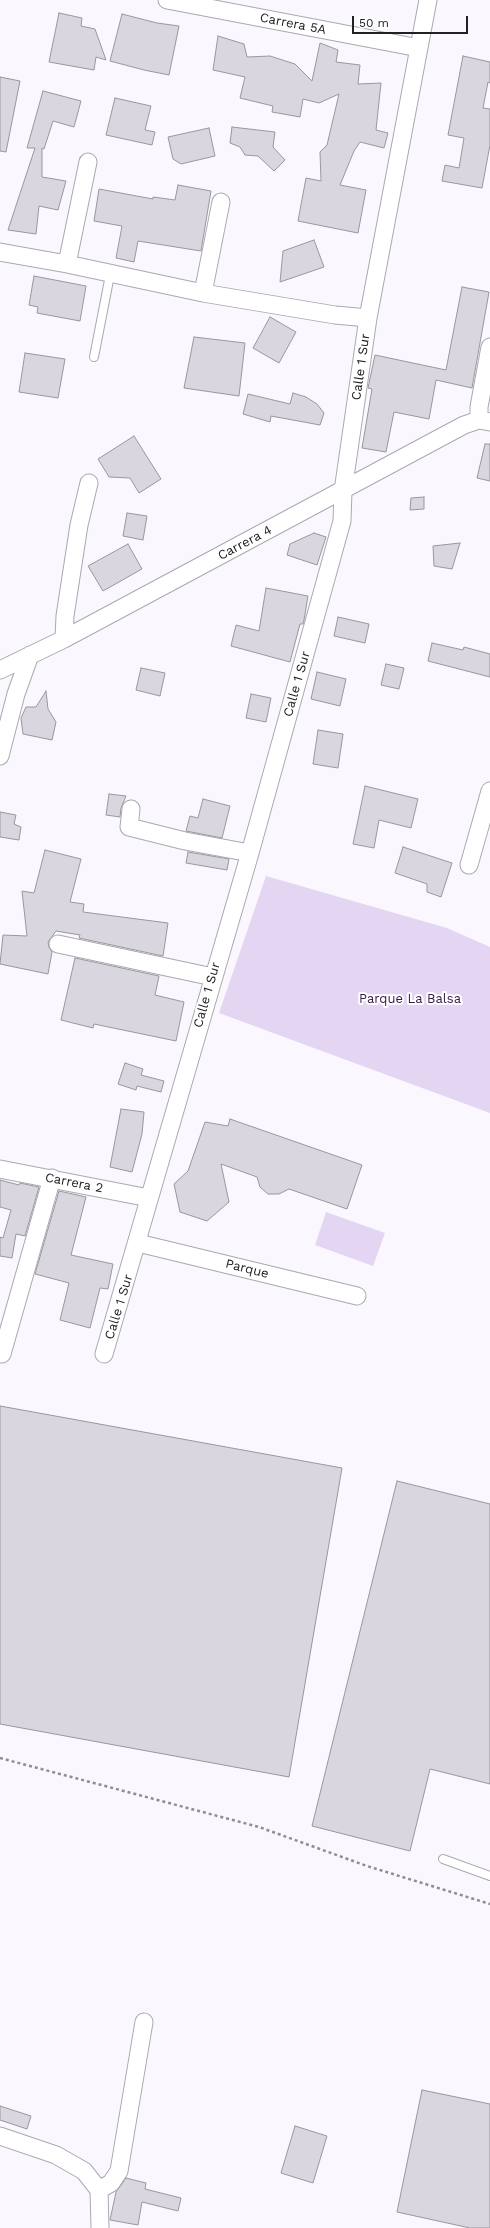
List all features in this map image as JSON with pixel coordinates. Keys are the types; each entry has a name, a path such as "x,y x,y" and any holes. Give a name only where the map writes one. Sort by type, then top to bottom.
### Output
{"street":[{"name":"Carrera 5A","path":"167,0 419,48"},
{"name":"Calle 1 Sur","path":"104,1354 138,1243 149,1198 250,852 342,521 343,491 368,318 428,0"},
{"path":"67,264 88,162"},
{"path":"202,293 221,202"},
{"path":"0,252 67,264 110,275 202,293 335,315 368,318"},
{"path":"485,421 479,407 490,347"},
{"name":"Carrera 4","path":"0,670 64,639 464,425 485,421"},
{"path":"64,639 65,616 79,525 89,483"},
{"path":"0,756 16,694 30,655"},
{"path":"469,865 490,791"},
{"path":"131,809 129,827 185,841 250,852"},
{"path":"58,944 213,977"},
{"name":"Carrera 2","path":"0,1169 149,1198"},
{"path":"2,1354 52,1178"},
{"name":"Parque","path":"138,1243 357,1296"},
{"path":"99,2190 111,2183 119,2171 144,2022"},
{"path":"0,2136 56,2155 84,2171 99,2190 100,2228"}],"lane":[{"path":"94,357 110,275"},
{"path":"443,1859 490,1876"}],"path":[{"path":"0,1758 259,1827 367,1866 490,1904"}],"green space":[{"name":"Parque La Balsa","path":"266,876 447,928 490,947 490,1113 219,1013"},
{"path":"326,1212 385,1233 373,1266 315,1245"}],"building":[{"path":"59,13 82,18 81,26 95,29 106,60 96,57 94,70 49,62"},
{"path":"122,14 157,23 179,26 169,75 110,61"},
{"path":"218,36 244,44 247,57 270,56 295,64 312,81 320,43 338,50 336,62 360,65 358,84 381,83 376,130 388,133 384,148 360,142 354,151 340,185 366,190 358,233 298,221 306,178 321,181 320,152 327,145 339,94 319,103 303,99 300,117 272,112 273,106 240,98 245,77 213,70"},
{"path":"463,56 490,62 490,83 488,82 483,108 490,109 490,145 482,188 442,181 445,165 459,168 464,138 448,135"},
{"path":"0,77 20,81 6,152 0,151"},
{"path":"43,91 81,101 74,127 53,121 44,149 42,148 42,177 66,181 58,210 39,206 36,234 8,230 35,148 27,148"},
{"path":"115,98 151,106 145,130 155,132 152,145 106,135"},
{"path":"232,127 275,132 273,147 285,160 274,171 258,156 245,155 240,147 230,143"},
{"path":"209,128 215,156 181,164 173,159 168,137"},
{"path":"178,185 211,191 201,251 138,241 134,262 116,258 122,226 94,221 99,189 153,199 153,197 175,200"},
{"path":"314,240 324,267 280,282 283,251"},
{"path":"34,276 86,286 80,321 37,313 38,307 29,305"},
{"path":"462,287 489,292 472,388 436,380 429,419 394,412 386,452 362,448 372,389 368,388 375,355 446,370"},
{"path":"270,317 296,332 279,363 253,348"},
{"path":"194,337 245,343 239,396 184,388"},
{"path":"25,353 65,359 58,398 19,392"},
{"path":"293,393 306,397 317,404 324,413 320,425 271,416 270,422 243,414 248,394 290,404"},
{"path":"134,436 161,479 139,493 130,478 109,477 98,459"},
{"path":"485,444 490,444 490,481 477,478"},
{"path":"424,497 424,509 410,510 411,498"},
{"path":"127,513 147,516 143,540 123,536"},
{"path":"314,533 326,537 317,565 287,555 290,544"},
{"path":"460,543 452,569 434,566 433,546"},
{"path":"128,544 142,569 103,591 88,566"},
{"path":"266,588 308,596 303,624 300,624 290,662 231,646 236,625 259,631"},
{"path":"338,617 369,624 365,643 334,636"},
{"path":"432,643 463,650 464,647 490,654 490,677 428,661"},
{"path":"386,664 404,668 399,689 381,685"},
{"path":"141,668 165,673 160,696 136,690"},
{"path":"317,672 346,679 340,706 311,699"},
{"path":"46,691 48,709 56,722 52,740 23,734 21,718 26,707 36,707"},
{"path":"251,694 271,698 266,722 246,718"},
{"path":"318,730 343,734 338,768 313,764"},
{"path":"365,786 418,799 411,828 379,820 374,848 353,844"},
{"path":"109,794 126,796 121,808 120,817 106,815"},
{"path":"203,799 230,806 222,838 186,831 190,816 198,818"},
{"path":"0,812 16,815 14,824 21,827 19,840 0,837"},
{"path":"403,847 452,863 441,897 427,892 427,884 395,873"},
{"path":"45,850 81,859 70,902 84,904 83,912 168,923 163,956 79,938 80,935 56,931 48,942 52,952 48,974 0,964 3,935 27,936 22,891 34,893"},
{"path":"188,852 229,859 227,870 186,863"},
{"path":"75,958 159,976 155,995 184,1002 176,1041 94,1024 93,1028 61,1020"},
{"path":"125,1063 143,1069 141,1075 164,1081 161,1092 137,1086 136,1090 118,1084"},
{"path":"121,1109 144,1112 142,1134 132,1172 110,1167"},
{"path":"230,1119 362,1165 347,1209 289,1189 279,1194 268,1194 260,1187 257,1177 221,1164 229,1202 207,1221 180,1212 174,1184 188,1171 205,1122 228,1126"},
{"path":"0,1180 19,1185 20,1183 39,1187 25,1236 16,1234 12,1258 0,1256 0,1237 3,1238 11,1210 0,1207"},
{"path":"59,1191 86,1197 71,1255 113,1264 108,1289 100,1288 90,1328 60,1320 69,1283 35,1274"},
{"path":"0,1406 342,1468 289,1777 0,1724"},
{"path":"397,1481 490,1504 490,1784 430,1769 410,1851 312,1826"},
{"path":"422,2090 490,2104 490,2228 470,2228 397,2212"},
{"path":"0,2106 31,2116 27,2129 0,2120"},
{"path":"295,2126 327,2136 313,2183 281,2173"},
{"path":"126,2178 146,2183 145,2189 181,2198 178,2211 142,2202 138,2225 110,2220 116,2192"}]}
